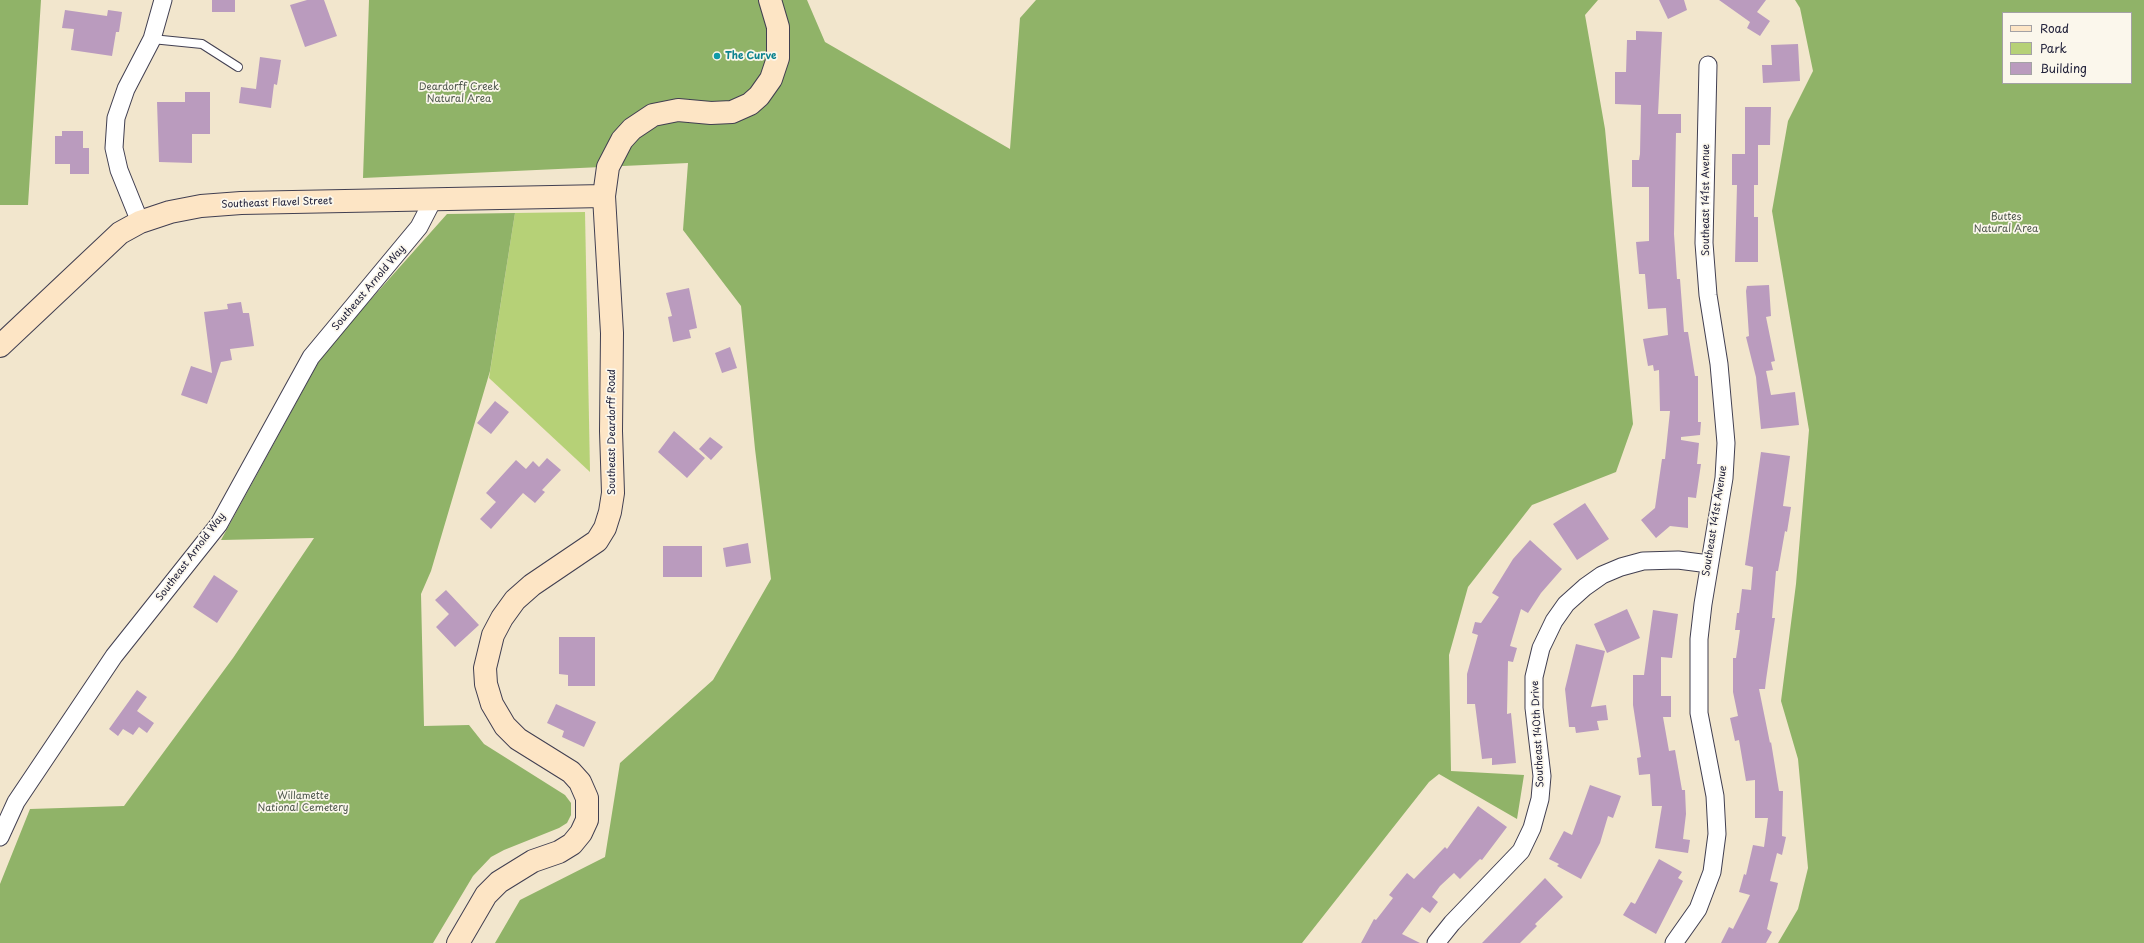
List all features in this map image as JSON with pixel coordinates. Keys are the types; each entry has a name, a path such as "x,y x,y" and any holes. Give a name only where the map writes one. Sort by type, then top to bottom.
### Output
{"street":[{"path":"140,222 119,170 114,148 116,118 126,89 152,39 163,0"},
{"name":"Southeast Deardorff Road","path":"458,943 486,895 499,882 533,862 559,852 572,844 581,833 586,820 587,798 580,782 571,772 518,739 505,726 492,704 486,684 485,668 493,635 502,618 515,600 532,585 597,541 605,528 610,512 613,494 611,432 612,333 604,196 608,168 622,140 642,122 653,115 666,111 722,114 732,112 746,106 759,96 771,79 778,58 778,26 770,0"},
{"name":"Southeast 141st Avenue","path":"1674,943 1698,909 1712,872 1717,834 1715,796 1699,713 1699,639 1709,564 1724,478 1726,444 1719,364 1708,295 1704,243 1708,65"},
{"name":"Southeast Flavel Street","path":"0,346 120,233 140,222 170,212 200,206 434,198 604,196"},
{"name":"Southeast Arnold Way","path":"0,837 16,802 114,656 219,524 311,357 419,227 434,198"},
{"name":"Southeast 140th Drive","path":"1436,943 1452,923 1521,851 1532,828 1540,799 1542,776 1534,708 1534,678 1541,648 1554,621 1566,604 1585,587 1602,575 1621,567 1643,561 1671,560 1709,564"}],"lane":[{"path":"152,39 202,44 238,67"}],"green space":[{"path":"0,0 41,0 28,205 0,205"},
{"name":"Deardorff Creek Natural Area","path":"369,0 807,0 825,42 1010,149 1020,18 1036,0 1598,0 1585,15 1605,129 1633,424 1616,472 1532,505 1468,587 1449,655 1451,771 1524,775 1517,819 1439,774 1429,782 1302,943 495,943 520,900 605,857 620,763 713,680 771,579 755,449 741,306 683,230 688,163 363,178"},
{"name":"Buttes Natural Area","path":"1795,0 2144,0 2144,943 1778,943 1798,909 1808,868 1798,759 1781,701 1796,584 1809,430 1772,211 1788,121 1813,71 1800,8"},
{"path":"585,212 590,472 489,378 515,213"},
{"name":"Willamette National Cemetery","path":"515,213 490,371 431,571 421,594 424,726 469,725 484,744 565,795 571,803 571,815 567,823 559,828 504,850 491,857 473,876 433,943 0,943 0,884 30,809 124,806 233,658 314,538 221,540 324,352 447,214"}],"building":[{"path":"212,0 235,0 235,12 212,12"},
{"path":"307,0 324,0 337,36 305,47 290,5"},
{"path":"1659,0 1684,0 1687,10 1668,19"},
{"path":"1719,0 1766,0 1757,12 1770,21 1760,36 1747,28 1750,22"},
{"path":"65,10 107,16 108,10 122,12 119,32 116,32 112,56 71,50 74,29 62,28"},
{"path":"1636,31 1662,32 1658,114 1681,114 1681,133 1676,133 1674,234 1677,279 1680,279 1684,332 1688,332 1695,376 1698,376 1698,422 1701,422 1700,435 1681,437 1681,440 1699,443 1697,464 1701,464 1696,498 1688,497 1688,528 1670,526 1656,538 1641,520 1655,508 1662,459 1665,459 1670,411 1660,411 1659,370 1654,371 1653,365 1648,366 1643,339 1668,335 1666,308 1648,309 1645,274 1639,274 1636,242 1649,241 1649,187 1632,187 1632,160 1639,160 1640,154 1641,105 1615,104 1615,72 1626,72 1627,40 1636,40"},
{"path":"1798,44 1800,81 1763,83 1762,65 1772,65 1771,45"},
{"path":"260,57 281,60 277,85 274,84 271,108 239,103 241,87 256,89"},
{"path":"185,92 210,92 210,134 192,134 192,163 159,162 157,102 185,102"},
{"path":"1745,107 1771,107 1770,145 1758,145 1758,185 1754,185 1754,217 1758,217 1758,262 1735,262 1737,185 1732,185 1732,154 1745,154"},
{"path":"62,131 83,131 83,148 89,148 89,174 70,174 70,164 55,164 55,136 62,136"},
{"path":"1769,285 1771,316 1766,317 1775,361 1771,362 1773,370 1766,371 1771,395 1795,392 1799,425 1761,429 1756,377 1746,337 1749,336 1746,291 1747,286"},
{"path":"689,288 697,328 689,330 691,338 673,342 668,317 672,316 666,293"},
{"path":"241,302 243,313 249,313 254,346 230,349 232,360 221,362 207,404 181,395 191,366 212,373 204,312 228,309 227,304"},
{"path":"730,347 737,368 722,373 715,353"},
{"path":"495,401 509,412 491,434 477,423"},
{"path":"674,431 705,458 687,478 658,452"},
{"path":"710,437 723,447 711,460 699,449"},
{"path":"1761,452 1790,456 1783,506 1791,507 1778,571 1776,571 1772,618 1775,618 1765,689 1759,689 1770,743 1771,742 1779,791 1783,791 1782,836 1786,837 1782,855 1777,853 1770,881 1778,883 1767,929 1772,932 1766,943 1721,943 1729,927 1733,929 1750,895 1739,892 1744,874 1746,875 1753,845 1764,847 1768,818 1755,818 1755,780 1746,781 1739,740 1735,741 1730,718 1738,716 1733,692 1733,658 1736,658 1740,630 1735,630 1742,589 1751,590 1753,567 1745,565"},
{"path":"547,458 561,470 542,490 545,492 535,503 523,493 491,529 480,519 496,502 486,493 516,460 526,469 533,461 539,467"},
{"path":"1585,503 1609,539 1577,560 1553,524"},
{"path":"1530,540 1562,569 1541,593 1528,613 1521,609 1510,646 1517,648 1513,662 1508,661 1507,714 1511,713 1516,763 1492,765 1492,758 1482,759 1475,704 1467,704 1467,674 1478,635 1472,633 1475,622 1481,623 1499,597 1492,593 1513,559"},
{"path":"748,543 751,563 726,567 723,548"},
{"path":"663,546 702,546 702,577 663,577"},
{"path":"214,575 238,591 217,623 193,607"},
{"path":"446,590 479,625 455,647 436,627 449,614 435,600"},
{"path":"1627,609 1640,638 1607,653 1594,624"},
{"path":"1653,610 1678,614 1672,658 1661,657 1661,696 1671,696 1671,717 1663,717 1669,751 1675,750 1682,790 1685,790 1686,814 1683,839 1690,840 1688,853 1655,848 1662,806 1652,806 1650,774 1639,775 1637,758 1641,757 1633,705 1633,675 1644,675"},
{"path":"559,637 595,637 595,686 568,686 568,675 559,674"},
{"path":"1576,644 1605,651 1591,707 1606,705 1608,720 1597,721 1599,730 1576,733 1575,727 1569,727 1565,689"},
{"path":"137,690 147,697 137,711 154,723 147,733 139,727 133,735 123,729 118,736 109,729"},
{"path":"556,704 596,722 584,747 562,737 564,731 547,723"},
{"path":"1590,785 1621,796 1613,818 1608,816 1600,843 1581,879 1557,866 1559,864 1549,859 1564,831 1572,835"},
{"path":"1478,806 1507,827 1482,860 1480,859 1460,879 1454,873 1440,886 1432,897 1438,902 1430,913 1422,907 1402,934 1420,943 1361,943 1374,919 1376,920 1393,898 1389,895 1407,873 1414,879 1445,847 1447,849"},
{"path":"1659,859 1682,872 1678,878 1683,881 1656,934 1623,915 1631,902 1635,904"},
{"path":"1545,878 1563,897 1535,924 1537,926 1520,943 1482,943"}],"place":[{"name":"The Curve","path":"717,56"}]}
